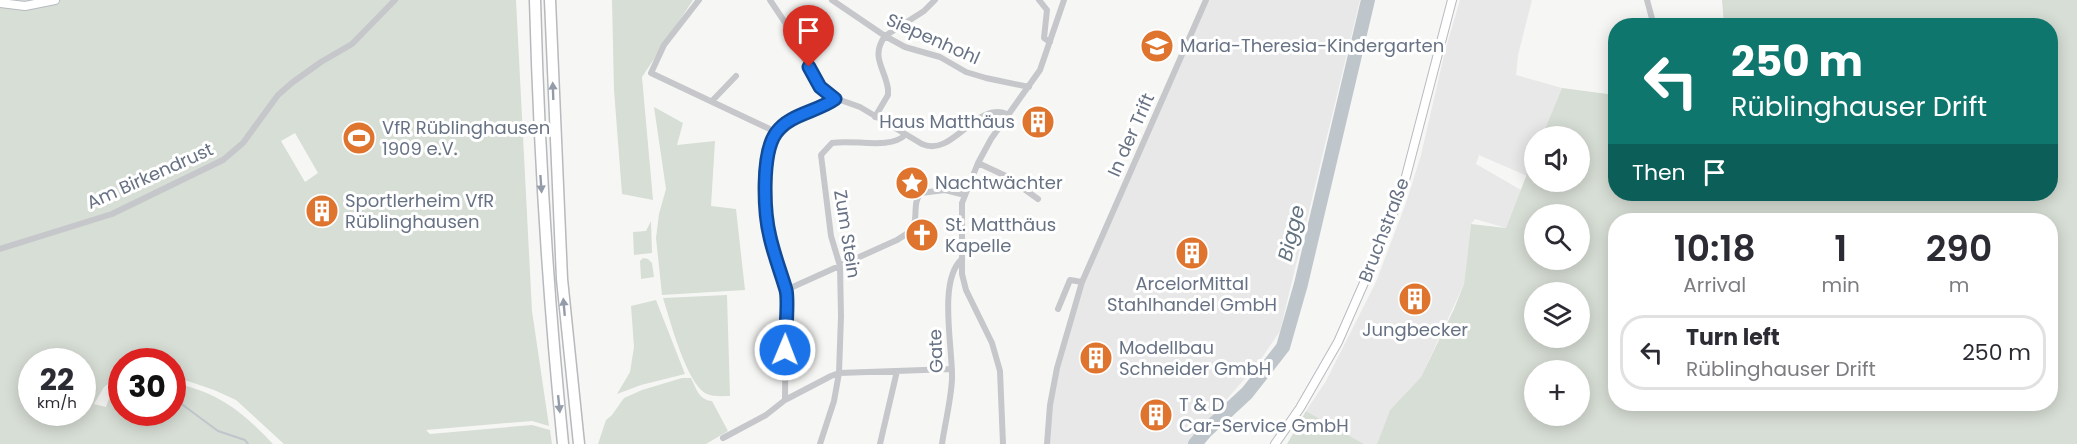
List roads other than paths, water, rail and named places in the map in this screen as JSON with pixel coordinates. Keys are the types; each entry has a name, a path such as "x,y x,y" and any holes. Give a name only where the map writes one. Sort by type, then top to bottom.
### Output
{"highway":[{"path":"535,0 541,175 563,444"},
{"path":"550,0 559,223 570,365 579,444"}],"main road":[{"path":"0,3 25,6 55,0"},
{"name":"Bruchstraße","path":"1275,444 1300,408 1338,342 1384,235 1404,184 1452,0"}],"street":[{"name":"Am Birkendrust","path":"0,249 112,214 223,160 243,143 278,95 321,62 352,44 395,0"},
{"path":"699,0 664,45 651,73 776,132"},
{"path":"770,0 788,27 820,87 835,99 860,108 927,146 939,145 986,113 994,111 1007,114"},
{"name":"Siepenhohl","path":"832,0 904,47 940,57 966,72 1029,87"},
{"path":"875,117 888,95 887,84 877,53 885,36 924,11 934,0"},
{"path":"1039,0 1047,10 1044,38 1050,42"},
{"path":"1003,444 1000,371 992,343 966,290 961,260 962,203 978,163 1007,114 1040,70 1057,14 1064,0"},
{"name":"In der Trift","path":"1047,444 1050,405 1057,368 1082,282 1206,0"},
{"path":"1647,0 1652,18"},
{"path":"712,101 736,76"},
{"path":"785,400 786,290 769,236 767,160 769,147 776,132 797,117 835,99"},
{"name":"Zum Stein","path":"820,444 834,401 839,374 841,315 840,266 831,236 821,155 832,143 855,141 888,143 898,141 905,135"},
{"path":"978,163 1006,176 1038,200"},
{"path":"786,290 897,240 911,230 915,221 916,201 921,193 945,190 965,195"},
{"name":"Gate","path":"942,444 952,379 949,303 951,281 954,267 961,260"},
{"name":"In der Trift","path":"1058,309 1070,280 1082,282"},
{"path":"723,438 766,415 785,400 831,376 952,369"},
{"path":"880,444 897,371"}],"waterway":[{"name":"Bigge","path":"1195,444 1247,393 1283,347 1301,284 1368,0"},
{"path":"186,407 218,431 245,440 248,444"}],"place":[{"name":"Maria-Theresia-Kindergarten","path":"1157,46"},
{"name":"Haus Matthäus","path":"1038,122"},
{"name":"VfR Rüblinghausen 1909 e.V.","path":"359,138"},
{"name":"Nachtwächter","path":"912,183"},
{"name":"Sportlerheim VfR Rüblinghausen","path":"322,211"},
{"name":"St. Matthäus Kapelle","path":"922,235"},
{"name":"ArcelorMittal Stahlhandel GmbH","path":"1192,253"},
{"name":"Jungbecker","path":"1415,299"},
{"name":"Modellbau Schneider GmbH","path":"1096,358"},
{"name":"T & D Car-Service GmbH","path":"1156,415"}]}
